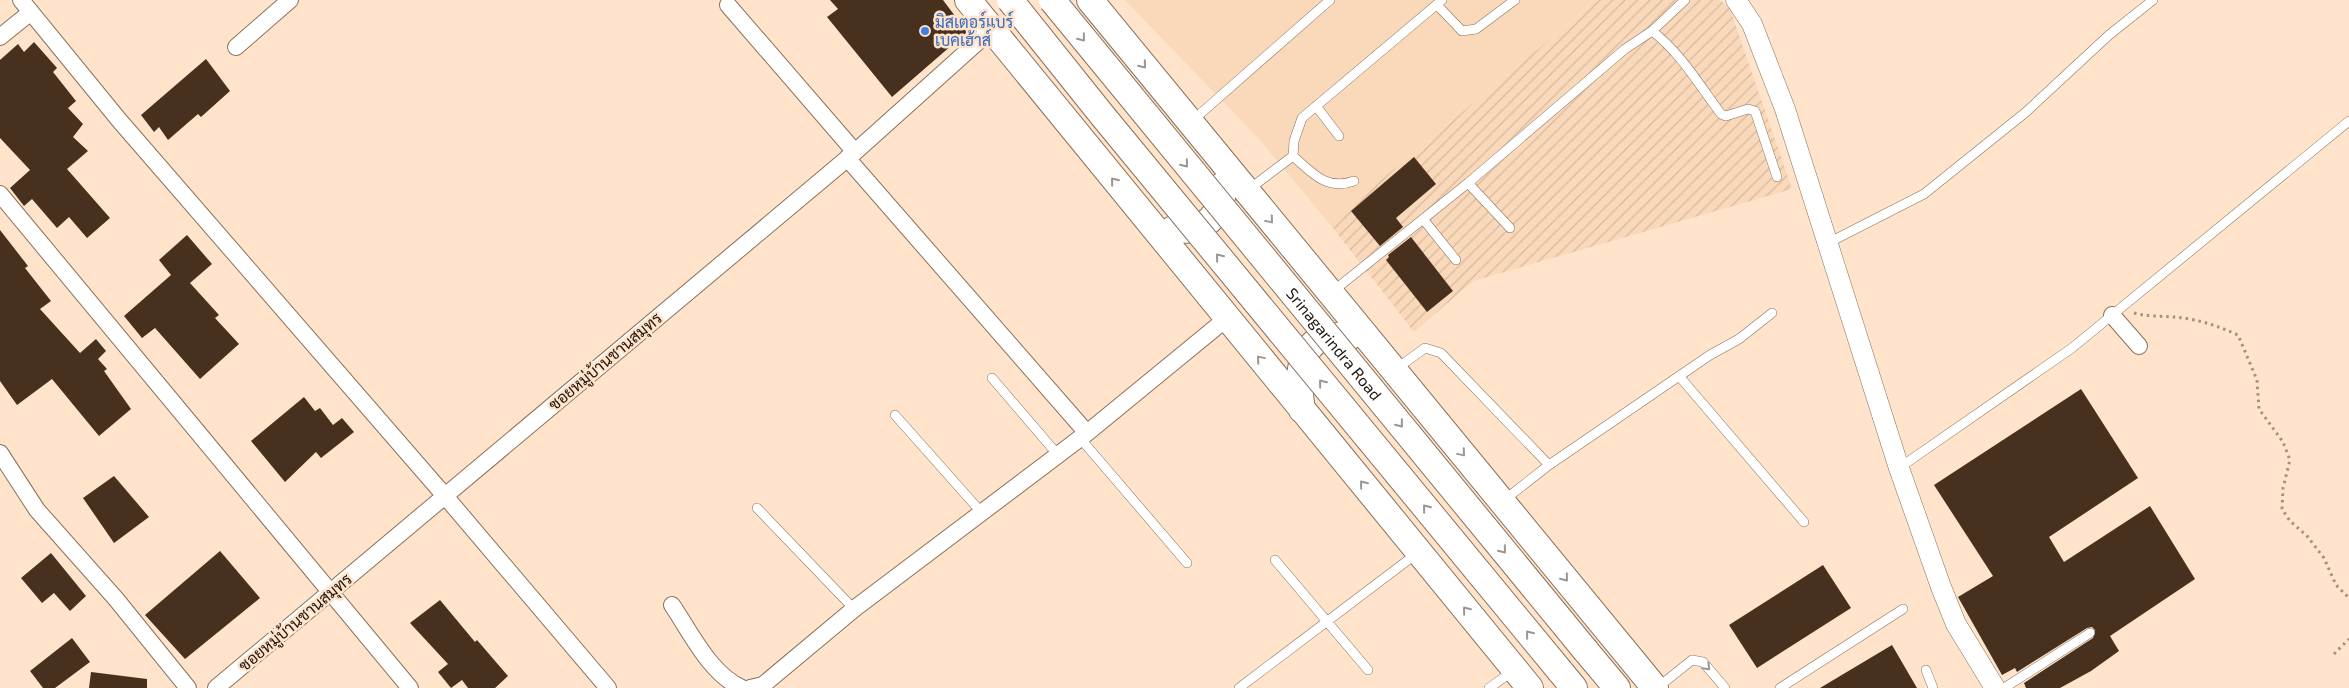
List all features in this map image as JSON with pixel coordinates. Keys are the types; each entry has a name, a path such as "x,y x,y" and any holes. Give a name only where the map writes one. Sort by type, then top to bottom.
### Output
{"main road":[{"path":"968,0 1226,319 1523,679"},
{"name":"Srinagarindra Road","path":"1010,0 1102,115 1567,680"},
{"name":"Srinagarindra Road","path":"1052,0 1617,688"},
{"name":"Srinagarindra Road","path":"1090,0 1216,156 1656,688"},
{"path":"1145,218 1163,227 1180,230 1198,228 1211,220 1218,212 1223,195 1222,176 1216,156"},
{"path":"1302,410 1299,374 1304,359 1314,345 1328,337 1340,336 1361,340 1375,348"}],"street":[{"path":"236,47 290,0"},
{"path":"1736,0 1752,24 1785,109 1899,468 1956,624 1995,688"},
{"path":"728,5 1084,436"},
{"path":"0,37 26,6 209,225 445,496 608,688"},
{"name":"ซอยหมู่บ้านชานสมุทร","path":"216,688 851,155 991,30"},
{"path":"0,194 329,593 410,688"},
{"path":"2116,312 2138,346"},
{"path":"750,688 763,684 854,609 1084,436 1226,319"},
{"path":"0,453 37,510 116,599 188,688"},
{"path":"672,605 722,675 728,682 742,688"}],"lane":[{"path":"1190,123 1330,0"},
{"path":"1246,192 1293,156 1294,141 1302,118 1439,2 1462,31 1469,32 1476,29 1515,0"},
{"path":"1330,294 1468,183 1625,49 1652,31 1685,0"},
{"path":"1828,243 1924,194 2026,112 2109,35 2153,0"},
{"path":"1652,31 1664,40 1721,114 1726,116 1748,109 1755,111 1777,177"},
{"path":"1316,106 1340,136"},
{"path":"1899,468 2052,364 2349,122"},
{"path":"1293,156 1321,180 1342,185 1354,181"},
{"path":"1468,183 1510,228"},
{"path":"1423,219 1456,260"},
{"path":"1502,501 1549,465 1679,376 1739,338 1772,313"},
{"path":"1394,370 1425,348 1435,350 1549,465"},
{"path":"1679,376 1804,522"},
{"path":"992,378 1058,455"},
{"path":"894,415 982,513"},
{"path":"1084,436 1187,563"},
{"path":"757,508 854,609"},
{"path":"1239,688 1419,552"},
{"path":"1275,560 1328,620 1368,670"},
{"path":"1780,688 1903,608"},
{"path":"2004,688 2090,633"},
{"path":"1656,688 1692,660 1703,662 1725,688"},
{"path":"1926,670 1933,688"},
{"path":"1488,687 1523,679"}],"path":[{"path":"2116,312 2150,317 2188,318 2216,325 2238,335 2257,380 2259,409 2283,442 2290,460 2283,488 2282,509 2290,522 2307,536 2324,558 2336,585 2349,598"},
{"path":"2334,654 2349,639"}],"shaded area":[{"path":"1125,0 1597,0 1329,223 1260,140"},
{"path":"1597,0 1720,0 1730,9 1792,189 1473,281 1414,332 1329,223"}],"building":[{"path":"830,0 943,0 967,32 892,97 827,17 838,9"},
{"path":"34,42 57,68 53,72 76,101 68,108 83,124 73,137 88,151 67,169 110,218 87,238 69,217 57,228 32,199 24,206 10,188 30,170 0,138 0,60 18,44 24,52"},
{"path":"206,59 230,91 201,117 198,114 168,140 159,127 154,132 141,115"},
{"path":"1414,157 1436,184 1396,218 1403,227 1380,246 1351,211"},
{"path":"0,230 28,266 25,268 51,301 40,309 80,353 96,339 106,351 98,359 107,369 104,371 131,409 99,436 52,379 17,405 0,381"},
{"path":"187,235 212,264 190,283 219,315 215,318 239,344 200,379 155,328 142,338 124,316 171,275 159,260"},
{"path":"1411,237 1453,291 1427,312 1386,260 1389,257 1388,255"},
{"path":"2081,389 2138,478 2049,537 2064,562 2150,506 2195,579 2110,636 2119,651 2091,671 2060,688 2026,688 2024,683 2093,638 2095,630 2092,627 2087,628 2017,672 2015,668 2002,675 1958,597 1993,576 1934,485"},
{"path":"304,397 315,411 320,408 333,425 342,418 354,432 321,458 316,452 285,482 251,441"},
{"path":"114,476 149,517 114,543 83,498"},
{"path":"220,551 260,598 185,659 145,615"},
{"path":"51,553 86,596 70,611 54,593 42,603 21,578"},
{"path":"1823,565 1851,608 1757,668 1729,625"},
{"path":"440,600 475,642 477,640 508,676 495,688 468,688 462,680 451,688 438,672 448,664 410,623"},
{"path":"72,638 90,662 55,688 43,688 30,671"},
{"path":"1892,645 1917,688 1820,688"},
{"path":"91,672 147,679 147,688 89,688"}],"place":[{"name":"มิสเตอร์แบร์ เบคเฮ้าส์","path":"925,31"}]}
